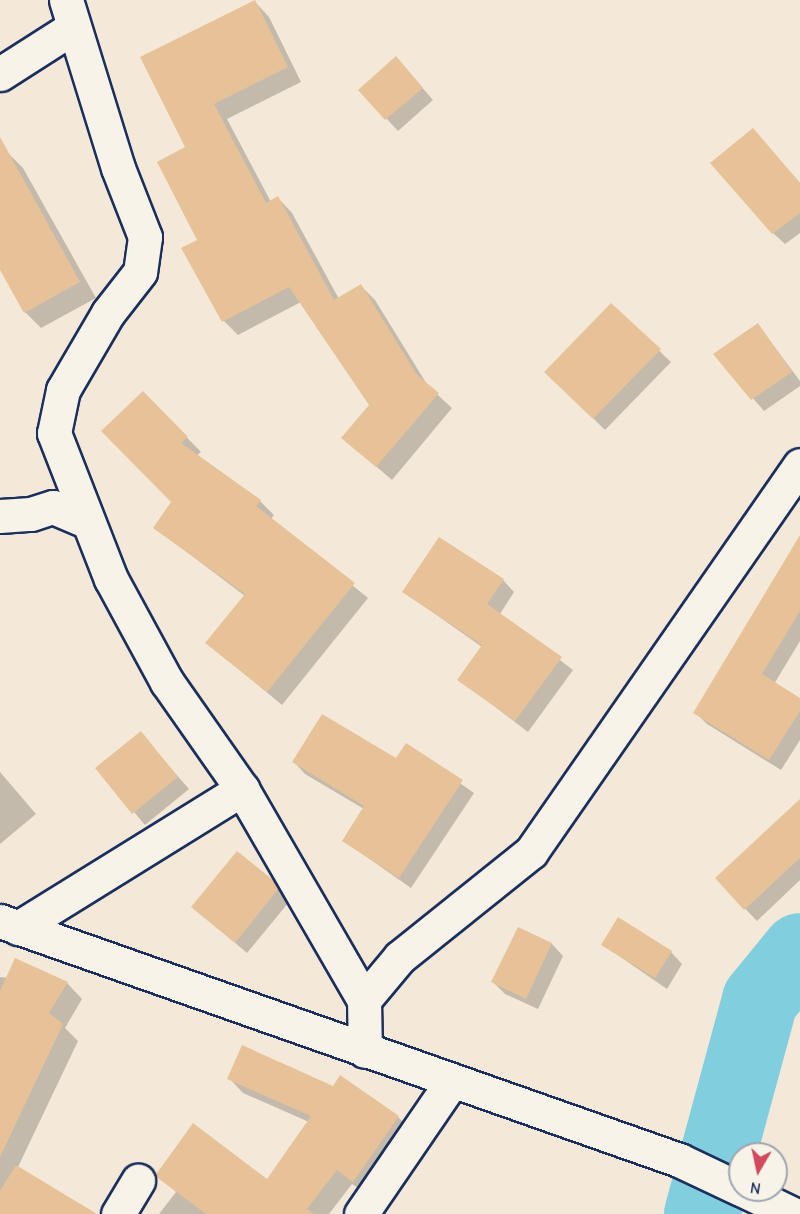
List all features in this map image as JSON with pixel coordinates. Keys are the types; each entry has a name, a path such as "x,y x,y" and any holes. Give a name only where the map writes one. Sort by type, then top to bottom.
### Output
{"street":[{"path":"0,74 69,14 145,237 140,273 108,313 63,390 54,433 86,521 111,579 167,682 242,789 364,1000 365,1051"},
{"path":"364,1000 400,957 531,852 800,465"},
{"path":"0,516 31,514 52,507 86,521"},
{"path":"9,924 242,789"},
{"path":"9,924 679,1160 728,1183"},
{"path":"361,1214 452,1081"},
{"path":"118,1214 138,1181"},
{"path":"768,1202 793,1214"}],"building":[{"path":"255,0 288,67 214,104 266,203 278,196 334,300 361,284 417,375 439,393 376,467 341,438 369,405 289,287 222,322 181,248 197,240 157,162 185,147 140,57"},
{"path":"396,56 423,88 385,120 358,90"},
{"path":"753,128 800,183 800,213 772,234 710,163"},
{"path":"0,137 80,282 24,313 0,270"},
{"path":"611,303 661,349 593,419 544,372"},
{"path":"758,323 792,372 751,400 713,354"},
{"path":"143,391 188,437 181,443 261,500 256,506 355,583 267,692 205,643 245,594 153,528 171,502 101,431"},
{"path":"800,535 800,611 762,674 800,698 800,711 769,760 693,713"},
{"path":"439,537 504,579 487,604 562,657 515,721 457,680 482,645 402,592"},
{"path":"322,714 396,758 406,743 463,780 399,878 342,841 364,806 292,762"},
{"path":"141,731 178,777 132,814 95,768"},
{"path":"800,799 800,858 744,910 715,878"},
{"path":"237,851 273,880 278,889 235,943 191,907"},
{"path":"618,917 672,951 655,978 601,945"},
{"path":"518,927 552,943 526,999 491,982"},
{"path":"15,958 68,982 49,1013 63,1024 0,1157 0,991"},
{"path":"242,1045 333,1086 340,1075 399,1116 353,1182 337,1170 307,1209 314,1214 206,1214 155,1176 193,1123 267,1179 311,1116 227,1079"},
{"path":"16,1165 97,1214 0,1214 0,1191"}],"waterway":[{"path":"702,1214 760,1000 800,951"}]}
